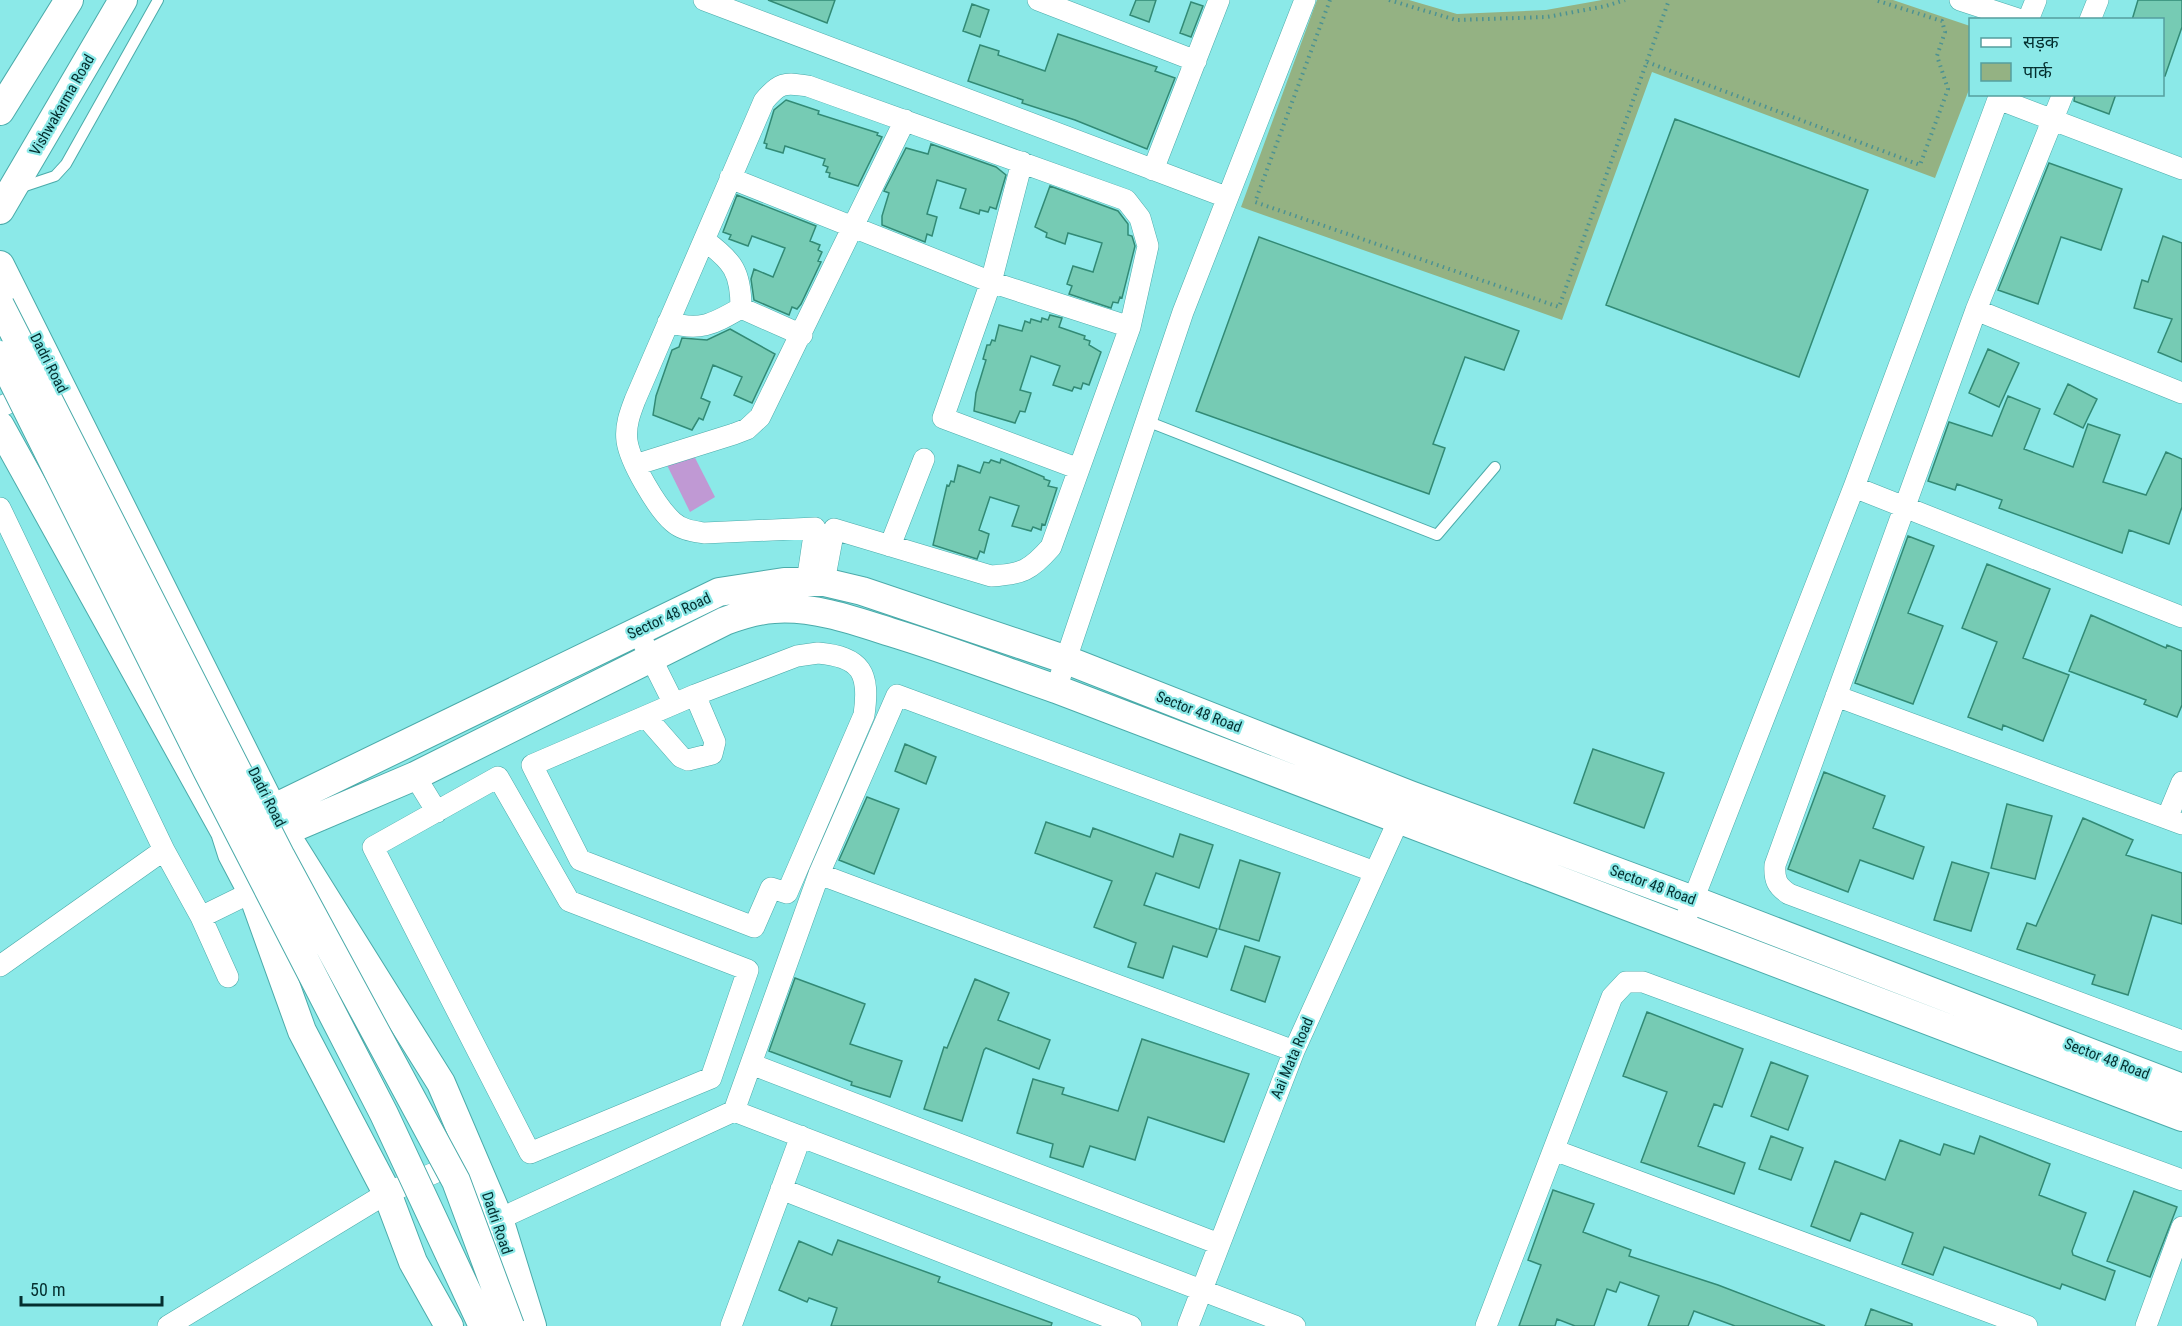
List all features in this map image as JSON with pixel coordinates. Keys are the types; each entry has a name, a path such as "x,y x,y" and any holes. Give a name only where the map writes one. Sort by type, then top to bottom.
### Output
{"street":[{"path":"0,111 69,0"},
{"name":"Vishwakarma Road","path":"6,200 123,0"},
{"path":"1038,0 1196,61"},
{"path":"1153,170 1219,0"},
{"path":"1056,689 1144,420 1226,197 1305,0"},
{"path":"1960,0 2015,18"},
{"path":"2029,18 2036,0"},
{"path":"2091,18 2098,0"},
{"path":"712,1 1226,197"},
{"path":"792,83 808,86 1126,200 1140,218 1148,246 1130,327 1051,547 1035,565 1018,574 991,576 834,529 816,582 815,528 704,533 686,530 664,512 635,465 627,442 627,423 668,322 764,101 777,86 792,83"},
{"path":"2062,96 1976,310 1775,865 1774,878 1779,888 1789,894 2182,1041"},
{"path":"1683,928 1854,487 1999,97 2182,169"},
{"path":"635,465 747,429 760,417 771,400 905,120"},
{"path":"1022,162 991,282 942,418 1079,469"},
{"path":"730,178 991,282 1130,327"},
{"path":"704,240 727,257 741,285 741,308"},
{"name":"Dadri Road","path":"0,266 278,820 441,1083 499,1219 532,1326"},
{"path":"0,304 281,857 456,1181 510,1326"},
{"path":"741,308 802,335"},
{"path":"668,322 687,328 711,325 741,308"},
{"path":"1976,310 2182,393"},
{"path":"0,355 207,771 384,1114 483,1326"},
{"path":"0,407 58,380"},
{"path":"0,426 228,843 252,892 302,1031 387,1193 414,1262 449,1326"},
{"path":"890,546 924,459"},
{"path":"1854,487 2182,616"},
{"path":"56,528 117,498"},
{"path":"0,508 164,850 201,917 228,977"},
{"name":"Sector 48 Road","path":"228,843 278,820 637,630 719,592 784,582 816,582 862,591 1064,659 1683,928 2182,1117"},
{"name":"Sector 48 Road","path":"278,820 415,776 725,621 750,612 775,609 812,611 848,618 918,640 1404,807 1693,900 2182,1088"},
{"path":"637,630 674,704"},
{"path":"818,653 851,660 863,672 868,689 864,715 787,893 771,888 754,927 580,860 532,765 674,704 797,656 818,653"},
{"path":"646,717 681,757 688,760 712,754 716,748 715,742 695,695"},
{"path":"734,1111 819,874 897,696 1375,872"},
{"path":"1836,696 2174,821 2182,782"},
{"path":"415,776 437,812"},
{"path":"498,777 569,901 748,970 711,1078 530,1153 373,847 437,812 498,777"},
{"name":"Aai Mata Road","path":"1188,1326 1294,1051 1404,807"},
{"path":"0,966 164,850"},
{"path":"819,874 1294,1051"},
{"path":"201,917 252,892"},
{"path":"1486,1326 1612,997 1626,982 1643,982 2182,1180"},
{"path":"751,1064 1219,1244"},
{"path":"499,1219 734,1111 1295,1326"},
{"path":"731,1326 801,1136"},
{"path":"1554,1150 2027,1326"},
{"path":"168,1326 387,1193 472,1158"},
{"path":"782,1189 1131,1326"},
{"path":"2145,1326 2182,1227"}],"lane":[{"path":"6,200 55,176 66,164 158,0"},
{"path":"1144,420 1437,535 1495,467"}],"path":[{"path":"1330,0 1256,202 1559,307 1669,0"},
{"path":"1389,0 1456,20 1547,17 1626,0"},
{"path":"1647,62 1920,165 1948,89 1937,56 1945,32 1942,21 1875,0"}],"green space":[{"path":"1317,0 1409,0 1457,14 1546,10 1602,0 1893,0 1969,26 1969,90 1935,178 1652,72 1562,320 1241,207"}],"shaded area":[{"path":"690,448 715,497 690,512 665,461"}],"building":[{"path":"768,0 835,0 827,23"},
{"path":"1136,0 1156,0 1149,22 1130,15"},
{"path":"2138,0 2182,0 2182,27 2165,76 2164,18 2133,18"},
{"path":"1191,2 1203,6 1191,37 1180,33"},
{"path":"972,4 989,10 980,37 963,31"},
{"path":"1058,34 1157,67 1155,71 1175,78 1147,149 968,81 980,45 999,51 998,55 1045,71"},
{"path":"2075,96 2115,96 2109,114 2074,101"},
{"path":"786,100 819,111 818,114 878,133 877,135 882,137 858,186 829,177 830,173 826,172 828,167 823,165 825,159 785,146 783,153 766,148 767,144 764,143 774,110"},
{"path":"1675,119 1868,190 1799,377 1606,305"},
{"path":"931,144 996,167 1006,175 996,209 990,207 988,212 980,210 979,214 960,208 966,189 937,180 927,214 937,217 932,236 927,234 925,242 882,225 882,216 889,193 884,191 906,148 928,154"},
{"path":"2049,163 2122,189 2101,250 2061,237 2038,304 1998,290"},
{"path":"1050,186 1118,211 1128,224 1128,235 1132,236 1135,246 1122,298 1120,297 1118,303 1113,302 1111,308 1069,294 1072,286 1067,284 1073,266 1093,272 1102,243 1068,233 1065,244 1046,237 1047,233 1035,227"},
{"path":"737,195 816,226 810,241 820,245 818,250 822,252 818,261 821,262 801,304 797,309 792,307 789,315 754,300 751,279 754,269 773,277 785,248 752,236 748,246 729,239 731,235 723,232"},
{"path":"2163,236 2182,243 2182,362 2158,352 2172,319 2134,308 2142,280 2148,282"},
{"path":"1259,237 1519,331 1504,370 1465,357 1433,444 1445,448 1429,494 1196,411"},
{"path":"1050,315 1062,318 1059,327 1085,336 1084,339 1090,341 1089,345 1101,352 1089,385 1083,383 1081,389 1074,387 1072,391 1053,385 1060,366 1031,356 1020,390 1031,393 1025,412 1020,411 1015,423 974,411 976,393 986,360 983,359 987,345 990,345 992,340 995,341 999,325 1022,331 1025,321 1030,323 1031,319 1041,322 1042,318 1048,320"},
{"path":"730,329 775,354 752,403 734,395 742,377 713,365 701,398 710,402 703,420 699,418 692,430 653,415 656,396 672,350 679,347 682,338 707,340"},
{"path":"1988,349 2019,363 1999,407 1969,393"},
{"path":"2068,384 2097,399 2083,428 2054,414"},
{"path":"2008,396 2040,409 2024,449 2073,467 2088,424 2120,435 2103,482 2146,495 2166,452 2182,459 2182,507 2169,544 2129,530 2122,553 1999,508 2002,500 1957,484 1955,490 1928,481 1949,422 1992,436"},
{"path":"1001,459 1044,477 1050,481 1048,486 1057,488 1045,525 1042,524 1041,530 1033,527 1031,531 1012,526 1019,506 990,497 979,530 989,534 984,553 980,551 977,559 933,545 947,485 949,486 951,481 954,482 958,465 980,473 984,462 989,463 991,460 1000,463"},
{"path":"1908,536 1934,546 1908,613 1943,626 1913,704 1855,683"},
{"path":"1987,564 2050,589 2023,658 2069,675 2043,741 2003,725 2002,730 1968,717 1997,642 1962,628"},
{"path":"2091,615 2166,648 2167,645 2182,651 2182,705 2177,717 2144,704 2146,700 2069,671"},
{"path":"905,744 936,757 926,784 895,771"},
{"path":"1593,749 1664,773 1644,828 1574,803"},
{"path":"1824,772 1885,796 1873,828 1924,847 1913,879 1860,860 1848,892 1788,869"},
{"path":"867,797 899,809 874,874 839,860"},
{"path":"2007,804 2052,816 2035,879 1991,868"},
{"path":"2083,818 2133,840 2126,855 2182,873 2182,924 2152,915 2128,995 2092,984 2095,975 2017,949 2027,923 2036,926"},
{"path":"1046,822 1090,837 1093,828 1173,857 1180,834 1213,845 1199,888 1156,873 1144,905 1217,929 1207,957 1173,946 1163,978 1128,967 1136,943 1094,927 1112,881 1035,853"},
{"path":"1240,860 1280,873 1259,941 1219,929"},
{"path":"1952,862 1989,873 1971,931 1934,920"},
{"path":"1245,946 1280,957 1265,1002 1231,990"},
{"path":"795,978 865,1004 850,1044 902,1061 890,1097 851,1085 852,1082 769,1051"},
{"path":"975,979 1009,993 998,1020 1050,1040 1039,1069 986,1048 962,1121 924,1109 944,1047 947,1048"},
{"path":"1647,1012 1743,1049 1722,1107 1714,1104 1698,1146 1745,1163 1734,1194 1641,1162 1667,1092 1623,1076"},
{"path":"1142,1039 1249,1074 1224,1142 1148,1117 1135,1160 1090,1146 1083,1167 1050,1157 1053,1144 1017,1133 1033,1079 1064,1088 1062,1094 1118,1111"},
{"path":"1771,1062 1808,1076 1788,1130 1751,1116"},
{"path":"1771,1136 1803,1148 1791,1180 1759,1169"},
{"path":"1980,1136 2050,1164 2039,1195 2086,1213 2072,1251 2073,1255 2115,1271 2105,1300 2062,1284 2060,1289 1944,1247 1933,1275 1902,1264 1913,1233 1861,1213 1850,1241 1811,1226 1835,1161 1885,1180 1900,1140 1940,1155 1944,1144 1974,1154"},
{"path":"1553,1190 1594,1204 1583,1232 1631,1250 1629,1256 1718,1285 1825,1326 1735,1326 1694,1311 1688,1326 1648,1326 1659,1296 1620,1282 1616,1292 1607,1289 1594,1326 1575,1326 1557,1319 1555,1326 1519,1326 1541,1265 1528,1260"},
{"path":"2134,1191 2177,1207 2150,1277 2107,1261"},
{"path":"838,1240 940,1277 938,1282 1052,1323 1051,1326 831,1326 837,1308 809,1298 807,1302 779,1290 799,1241 832,1255"},
{"path":"1871,1309 1912,1324 1912,1326 1865,1326"}]}
